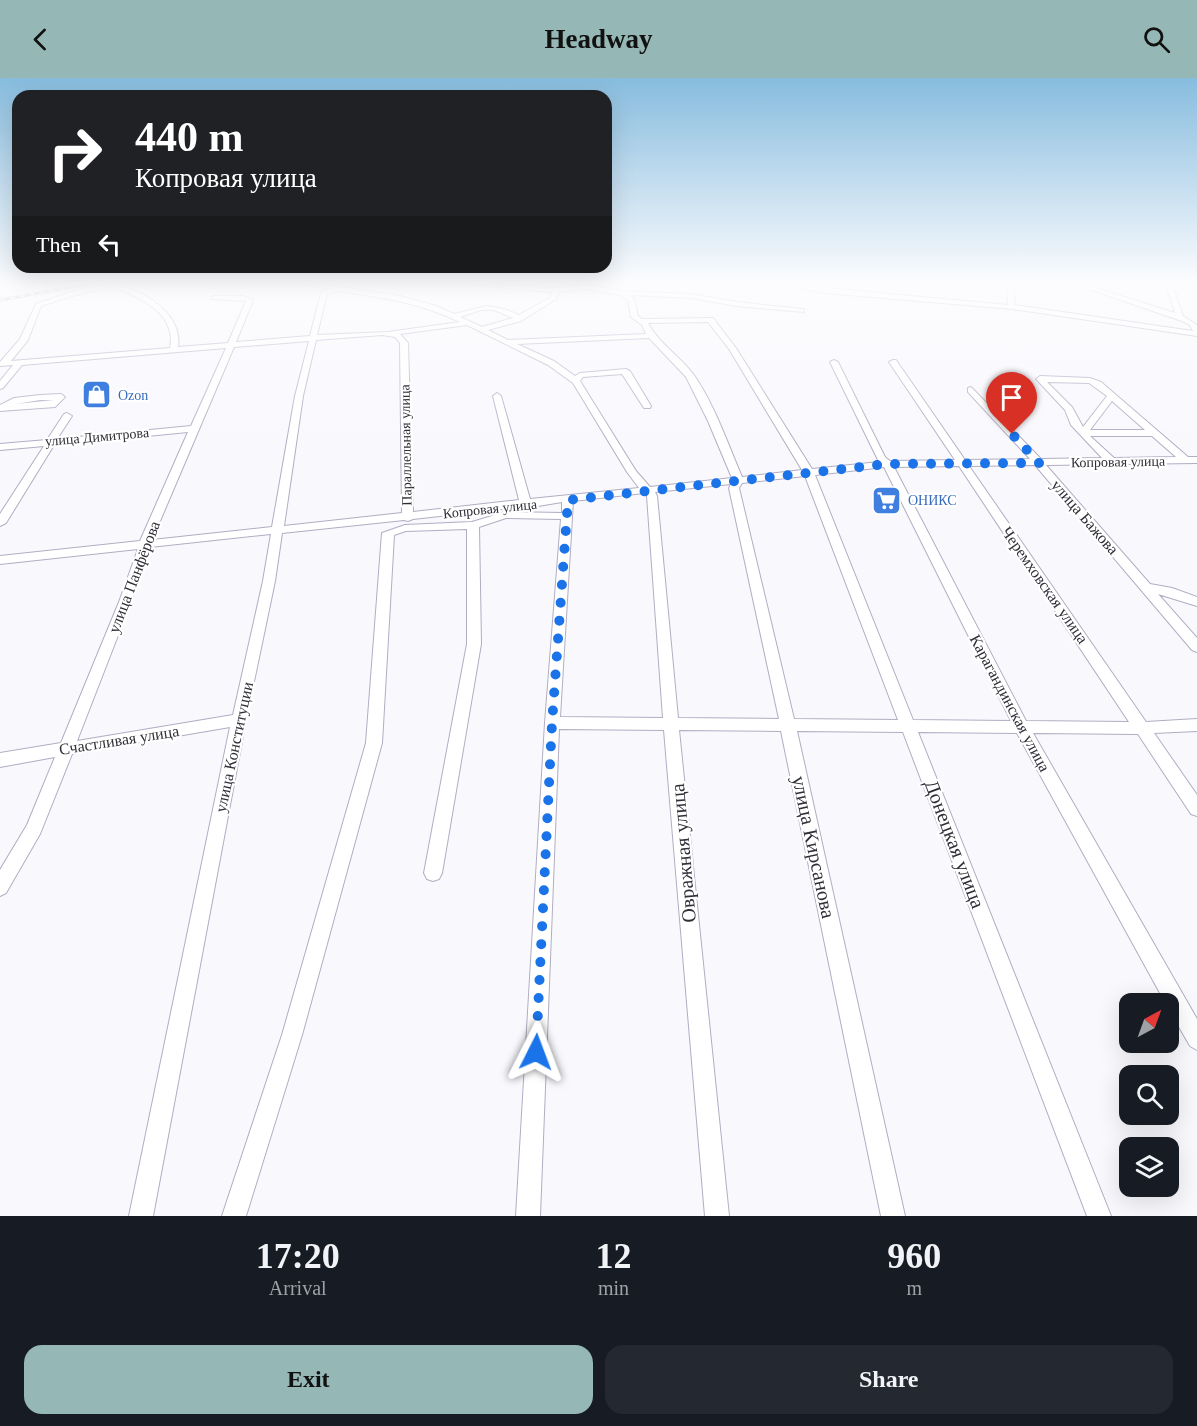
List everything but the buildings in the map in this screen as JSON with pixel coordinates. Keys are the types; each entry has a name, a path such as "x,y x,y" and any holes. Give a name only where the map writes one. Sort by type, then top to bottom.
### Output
{"street":[{"path":"2,364 25,337"},
{"path":"174,349 175,337"},
{"name":"улица Панфёрова","path":"0,886 34,829 145,544 234,337"},
{"path":"2,364 326,337"},
{"name":"Параллельная улица","path":"401,337 404,343 406,389 408,518"},
{"path":"499,337 550,363 576,381 632,472 649,490"},
{"path":"508,342 607,337"},
{"path":"652,337 690,376 713,421 738,480"},
{"name":"Донецкая улица","path":"723,337 809,473 1099,1216"},
{"name":"улица Конституции","path":"141,1216 239,720 269,581 275,531 298,396 314,338"},
{"path":"0,386 20,362"},
{"name":"Карагандинская улица","path":"834,362 870,438 887,464 1021,726 1197,1039"},
{"name":"Черемховская улица","path":"893,362 960,464 1144,728 1197,809"},
{"path":"576,381 580,375 623,371 627,373 647,406"},
{"path":"1112,462 1074,423 1069,409 1040,379 1090,381 1098,384 1155,434 1191,460"},
{"name":"улица Бажова","path":"971,390 1039,463 1197,647"},
{"path":"1083,433 1112,395"},
{"path":"497,396 526,505"},
{"path":"61,397 56,404 3,407 19,400 61,397"},
{"path":"0,523 67,416"},
{"name":"улица Димитрова","path":"0,447 195,429"},
{"path":"1083,433 1155,434"},
{"name":"Копровая улица","path":"0,560 526,505 568,508 649,490 887,464 1191,460"},
{"name":"улица Кирсанова","path":"738,480 734,488 788,726 893,1216"},
{"name":"Овражная улица","path":"649,490 652,496 717,1216"},
{"path":"234,1216 292,1035 374,743 387,533 412,528 473,525 505,515 568,508 552,723 528,1216"},
{"path":"433,873 474,644 473,525"},
{"path":"1147,588 1168,591 1197,602"},
{"name":"Счастливая улица","path":"0,760 239,720"},
{"path":"552,723 1144,728 1197,725"}],"place":[{"name":"Ozon","path":"97,395"},
{"name":"ОНИКС","path":"887,500"}],"route":[{"path":"536,1052 552,723 568,500 887,464 1039,463 1012,434"}]}
